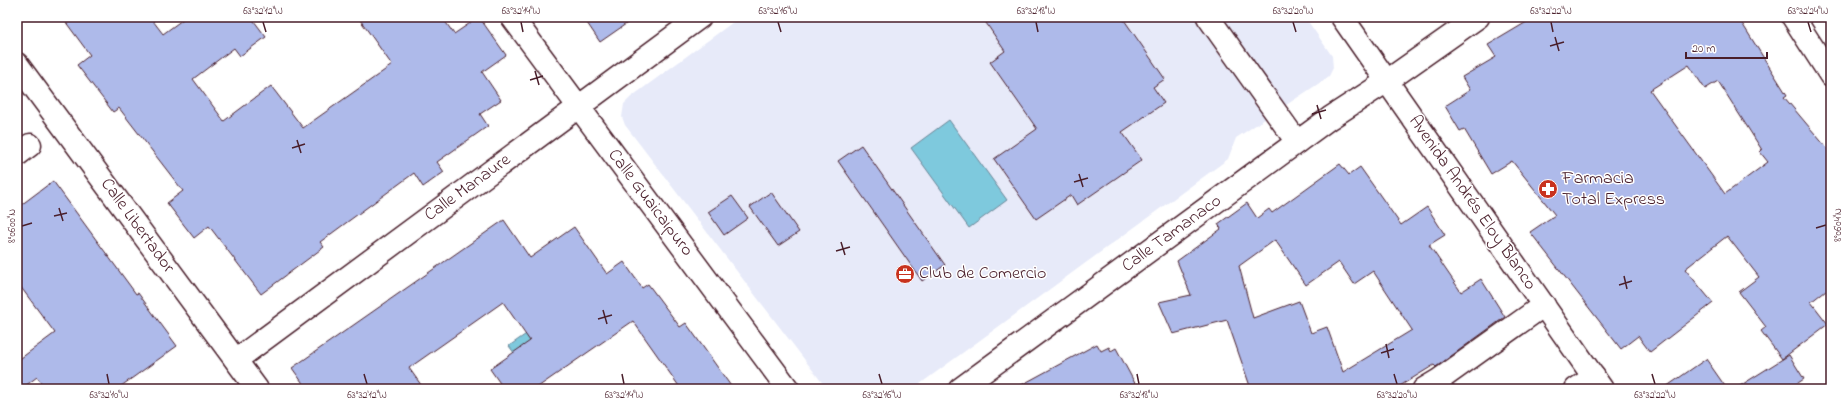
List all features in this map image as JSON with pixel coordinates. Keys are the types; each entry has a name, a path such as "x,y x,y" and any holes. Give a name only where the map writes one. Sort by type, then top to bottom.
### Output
{"street":[{"name":"Calle Guaicaipuro","path":"512,17 788,389"},
{"name":"Calle Manaure","path":"236,360 700,17"},
{"path":"1208,17 1297,142"},
{"name":"Avenida Andrés Eloy Blanco","path":"1342,17 1598,383"},
{"name":"Calle Tamanaco","path":"960,389 1330,118 1387,81 1478,17"},
{"path":"1793,17 1831,76"},
{"name":"Calle Libertador","path":"17,64 257,389"},
{"path":"1424,389 1439,380 1544,305"},
{"path":"1576,389 1598,383"}],"shaded area":[{"name":"Club de Comercio","path":"740,17 1305,17 1332,56 1333,68 1329,76 1324,80 1236,138 1228,159 913,389 827,389 625,125 622,117 624,104 631,97"}],"water":[{"path":"949,120 1007,200 969,228 911,148"},
{"path":"529,332 543,351 523,365 509,346"}],"building":[{"path":"62,17 150,17 163,34 186,17 251,17 266,37 240,56 234,48 193,79 224,121 271,86 303,128 392,65 358,17 442,17 454,34 479,17 506,55 482,72 501,100 480,114 488,126 437,162 444,172 423,187 414,173 320,242 324,247 261,294 209,226 194,238 167,203 183,191 119,108 113,112 77,65 90,55"},
{"path":"583,17 636,17 600,42"},
{"path":"982,17 1122,17 1165,79 1153,87 1164,103 1122,132 1142,160 1077,205 1071,195 1036,219 994,159 1037,129 990,62 1005,51"},
{"path":"1535,17 1738,17 1787,95 1784,97 1831,153 1831,286 1811,302 1828,324 1782,359 1761,331 1766,327 1739,292 1759,277 1727,236 1685,269 1713,303 1650,352 1638,336 1621,349 1530,232 1555,215 1512,161 1491,174 1464,129 1460,131 1445,106 1470,90 1462,77 1496,57 1488,45","holes":["1689,65 1705,89 1718,81 1762,150 1760,152 1768,162 1725,194 1650,90"]},
{"path":"861,145 945,265 922,281 838,161"},
{"path":"1340,164 1349,175 1360,167 1401,225 1427,207 1445,235 1429,245 1461,292 1481,279 1505,317 1436,367 1434,365 1395,389 1251,389 1227,320 1173,334 1159,302 1191,295 1177,261 1221,229 1218,224 1247,203 1257,218 1269,209 1272,213","holes":["1275,240 1306,285 1339,262 1354,284 1373,271 1412,330 1343,372 1327,327 1311,333 1299,301 1253,318 1239,266"]},
{"path":"53,181 136,294 138,293 177,346 117,389 46,389 37,377 21,389 17,389 17,361 55,333 17,282 17,208"},
{"path":"771,192 799,232 778,246 750,207"},
{"path":"732,196 748,218 724,235 708,212"},
{"path":"504,220 530,258 574,227 607,274 624,262 642,288 648,284 680,327 686,323 733,389 681,389 633,321 535,389 504,389 490,369 530,341 503,302 409,368 424,389 307,389 292,368"},
{"path":"1097,344 1101,351 1109,347 1111,351 1116,348 1138,389 1014,389"},
{"path":"1789,355 1804,379 1789,389 1735,389"},
{"path":"1706,359 1727,389 1663,389"}],"place":[{"name":"Farmacia Total Express","path":"1548,189"},
{"name":"Club de Comercio","path":"905,274"}]}
